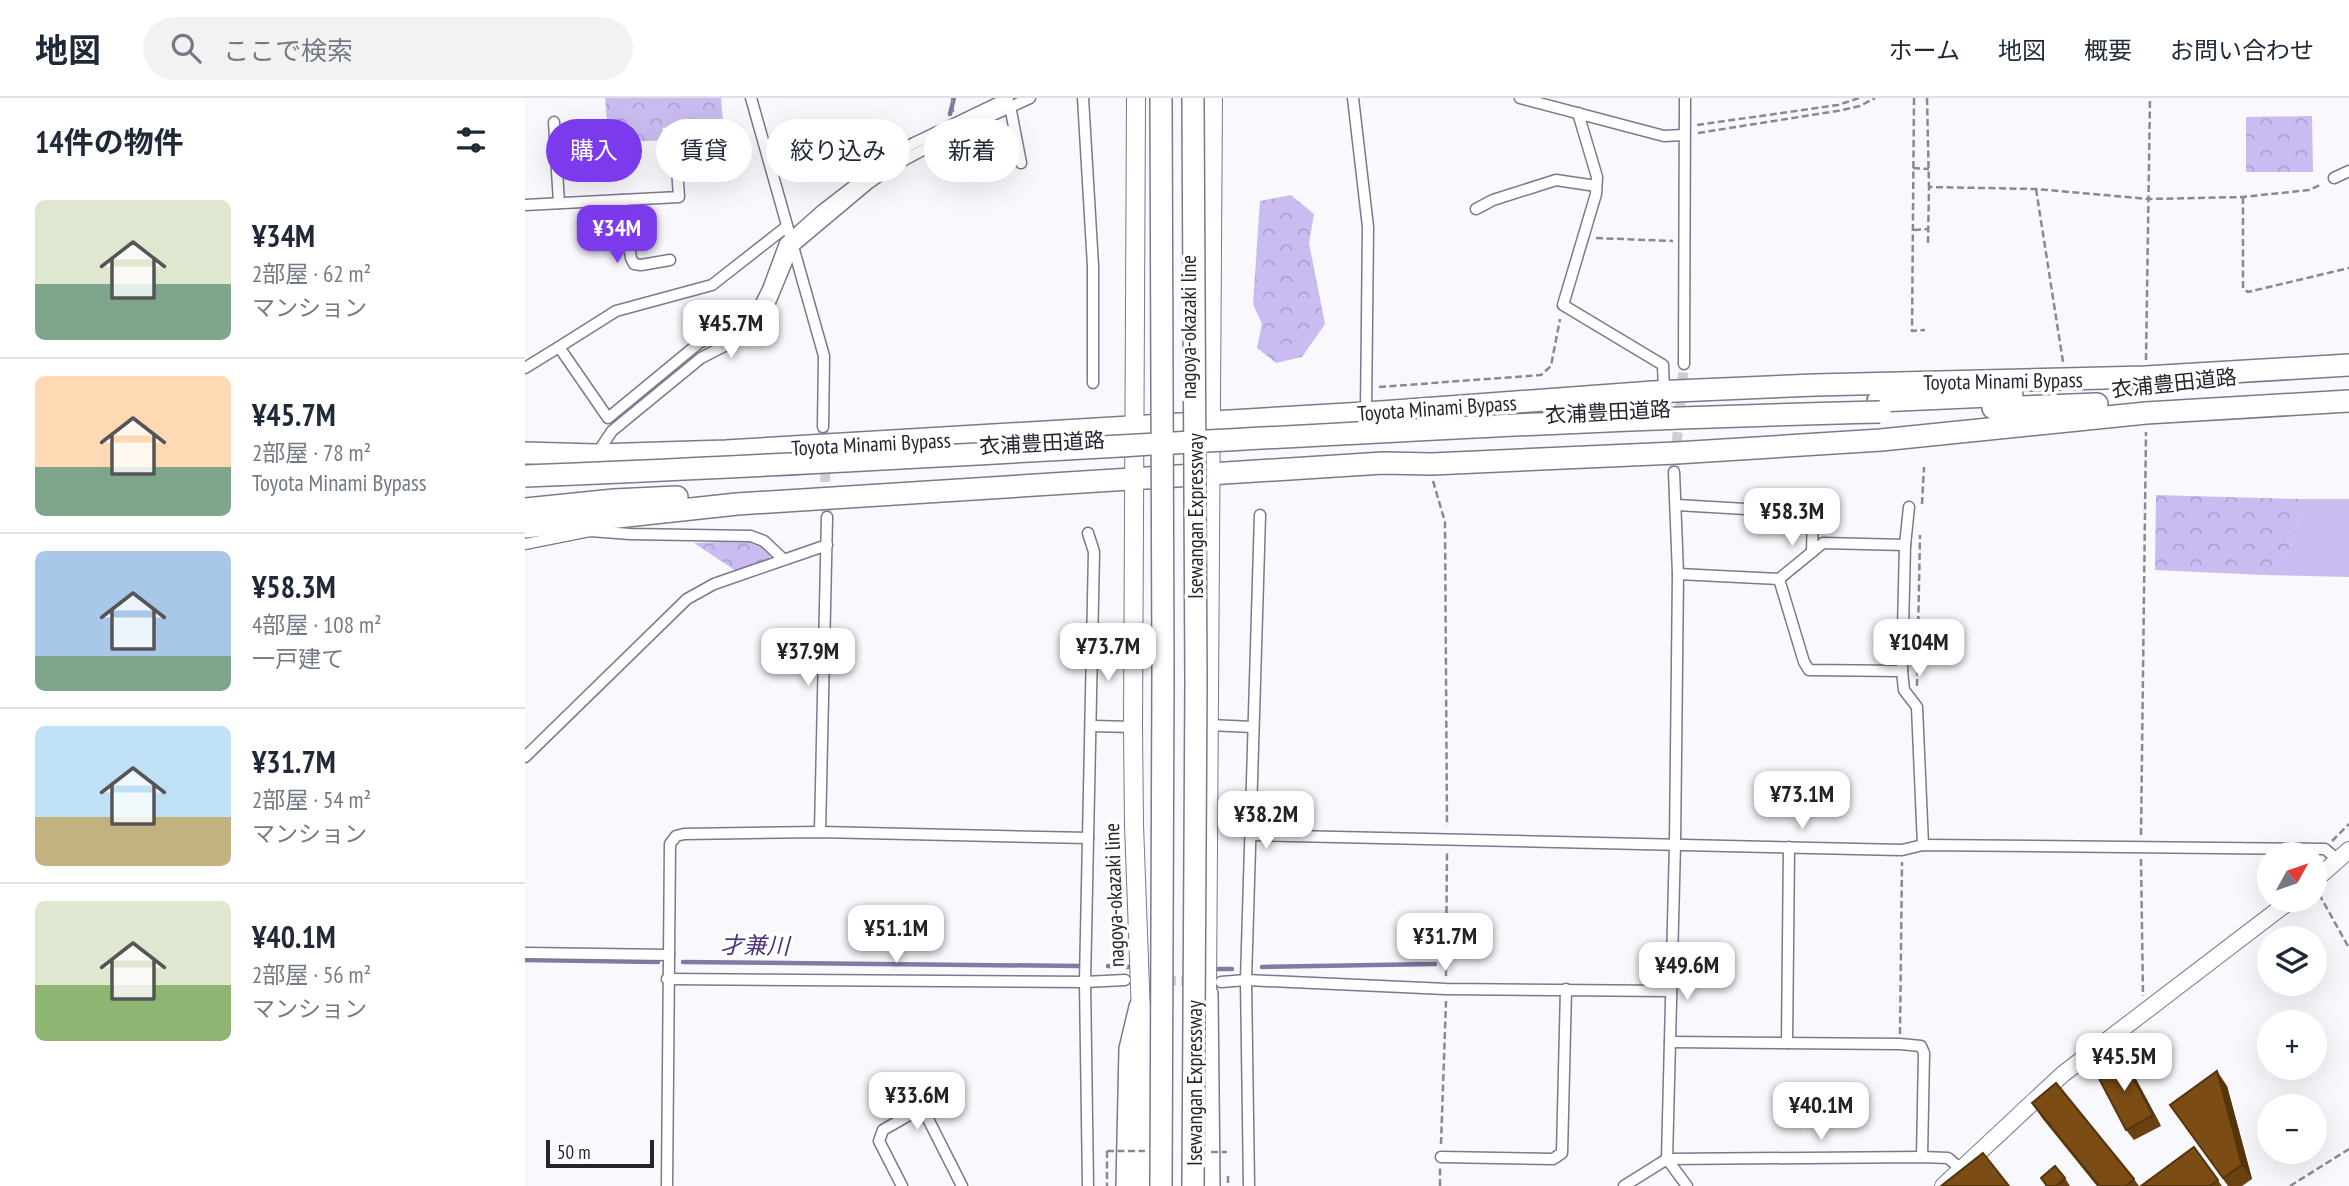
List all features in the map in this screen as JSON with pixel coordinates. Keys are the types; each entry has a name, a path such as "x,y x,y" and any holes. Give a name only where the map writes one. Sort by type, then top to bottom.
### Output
{"highway":[{"name":"Isewangan Expressway","path":"1161,98 1161,1186"},
{"name":"Isewangan Expressway","path":"1193,98 1196,668 1193,1186"},
{"name":"Toyota Minami Bypass","path":"525,453 596,455 726,451 1135,428 1664,391 2146,377 2349,365"},
{"name":"衣浦豊田道路","path":"525,476 698,470 1879,406 2206,384 2270,370"},
{"path":"525,527 684,509 812,500 1383,463 1432,464 1676,453 1881,440 2146,413 2349,401"},
{"name":"衣浦豊田道路","path":"525,467 778,459 1647,409 2149,403 2218,408"},
{"name":"衣浦豊田道路","path":"525,467 726,451"},
{"path":"525,509 699,496 812,500"},
{"path":"1209,1186 1214,988"},
{"path":"1127,1186 1130,1049 1140,1007"}],"main road":[{"name":"nagoya-okazaki line","path":"1136,98 1133,727 1143,1068 1142,1186"},
{"name":"nagoya-okazaki line","path":"1201,1186 1200,1022 1214,988 1208,725 1213,98"}],"street":[{"path":"751,98 824,356 823,427"},
{"path":"525,368 615,310 712,285 790,237 895,164 1009,102 1030,98"},
{"path":"1083,98 1093,266 1093,383"},
{"path":"1353,98 1368,226 1366,413"},
{"path":"1520,98 1664,136 1684,131"},
{"path":"1684,364 1685,98"},
{"path":"1009,102 1021,163"},
{"path":"1578,113 1597,177 1596,194 1563,305 1663,365 1664,391"},
{"path":"2334,178 2349,171"},
{"path":"1476,209 1493,200 1556,180 1596,186"},
{"path":"558,182 559,203"},
{"path":"525,205 679,197 678,182"},
{"path":"622,200 633,264 670,260"},
{"path":"559,347 608,418 699,343 745,321 760,305 785,243 790,237"},
{"path":"596,455 612,431 701,358 762,322 790,237"},
{"path":"1674,472 1678,574 1667,1159 1686,1186"},
{"path":"1677,505 1813,513 1812,552"},
{"path":"1909,507 1905,545 1902,671 1904,690 1917,707 1923,845"},
{"path":"1249,1186 1246,980 1260,515"},
{"path":"820,832 827,517"},
{"path":"525,544 590,531 751,537 764,541 783,559"},
{"path":"1088,533 1094,552 1085,982 1088,1186"},
{"path":"1678,574 1779,579 1823,543 1905,545"},
{"path":"525,757 687,599 714,584 827,545"},
{"path":"1779,579 1804,662 1809,670 1902,671"},
{"path":"1208,725 1254,727"},
{"path":"1092,726 1133,727"},
{"path":"667,1186 670,844 676,836 820,832 1088,838"},
{"path":"1250,835 1902,850 1923,845 2140,847 2337,853"},
{"path":"1787,1043 1789,846"},
{"path":"1943,1186 2063,1074 2275,912"},
{"path":"525,953 669,955"},
{"path":"667,979 1125,980"},
{"path":"1214,988 1246,980 1446,989 1671,991"},
{"path":"1441,1157 1553,1159 1562,1153 1566,989"},
{"path":"1670,1042 1921,1046 1924,1053 1922,1157"},
{"path":"902,1186 879,1136 883,1130 918,1110 925,1113 962,1186"},
{"path":"1624,1186 1667,1159 1922,1157 1948,1158 1961,1169"}],"path":[{"path":"1684,131 1838,105 1859,98"},
{"path":"1684,131 1837,111 1860,106 1875,98"},
{"path":"1914,98 1912,331 1925,330"},
{"path":"1927,98 1928,243"},
{"path":"2146,377 2150,98"},
{"path":"1913,168 1929,169"},
{"path":"1929,187 2036,189 2150,199 2243,197 2309,190 2334,178"},
{"path":"2036,189 2066,380"},
{"path":"2243,197 2243,288 2248,292 2349,268"},
{"path":"1912,230 1928,229"},
{"path":"1583,238 1684,241"},
{"path":"1367,388 1541,375 1551,366 1563,305"},
{"path":"2143,1013 2140,847 2146,413"},
{"path":"1432,464 1434,490 1445,522 1446,989 1440,1186"},
{"path":"1921,508 1924,467"},
{"path":"1917,707 1920,536"},
{"path":"2337,853 2349,824"},
{"path":"1900,1044 1902,850"},
{"path":"2327,909 2349,948"},
{"path":"2290,1186 2349,1149"},
{"path":"1107,1151 1107,1186"}],"green space":[{"path":"605,98 721,98 723,119 656,119 656,141 642,141 642,119 607,119"},
{"path":"2312,116 2313,172 2246,172 2246,117"},
{"path":"1291,195 1314,214 1309,243 1325,324 1302,357 1276,363 1257,348 1262,324 1253,304 1260,201"},
{"path":"2156,495 2299,499 2296,534 2282,558 2264,575 2155,570"},
{"path":"2299,499 2349,499 2349,577 2264,575 2282,558 2293,542 2298,524"},
{"path":"747,541 760,545 771,554 769,560 736,571 694,543"}],"building":[{"path":"2122,1057 2153,1115 2126,1130 2095,1071"},
{"path":"2217,1071 2242,1165 2223,1178 2170,1105"},
{"path":"2056,1083 2134,1179 2126,1186 2099,1186 2032,1103"},
{"path":"2194,1147 2218,1180 2210,1186 2141,1186"},
{"path":"1983,1153 2009,1186 1941,1186"},
{"path":"2055,1166 2065,1178 2056,1186 2047,1186 2041,1178"}],"waterway":[{"path":"950,114 954,98"},
{"name":"才兼川","path":"525,960 658,962"},
{"name":"才兼川","path":"683,962 1079,966"},
{"name":"才兼川","path":"1262,967 1435,964"},
{"name":"才兼川","path":"1108,966 1131,967"},
{"name":"才兼川","path":"1217,969 1232,969"}],"tunnel":[{"path":"1674,472 1684,364"},
{"path":"823,427 827,517"},
{"path":"1136,980 1197,981"}]}
